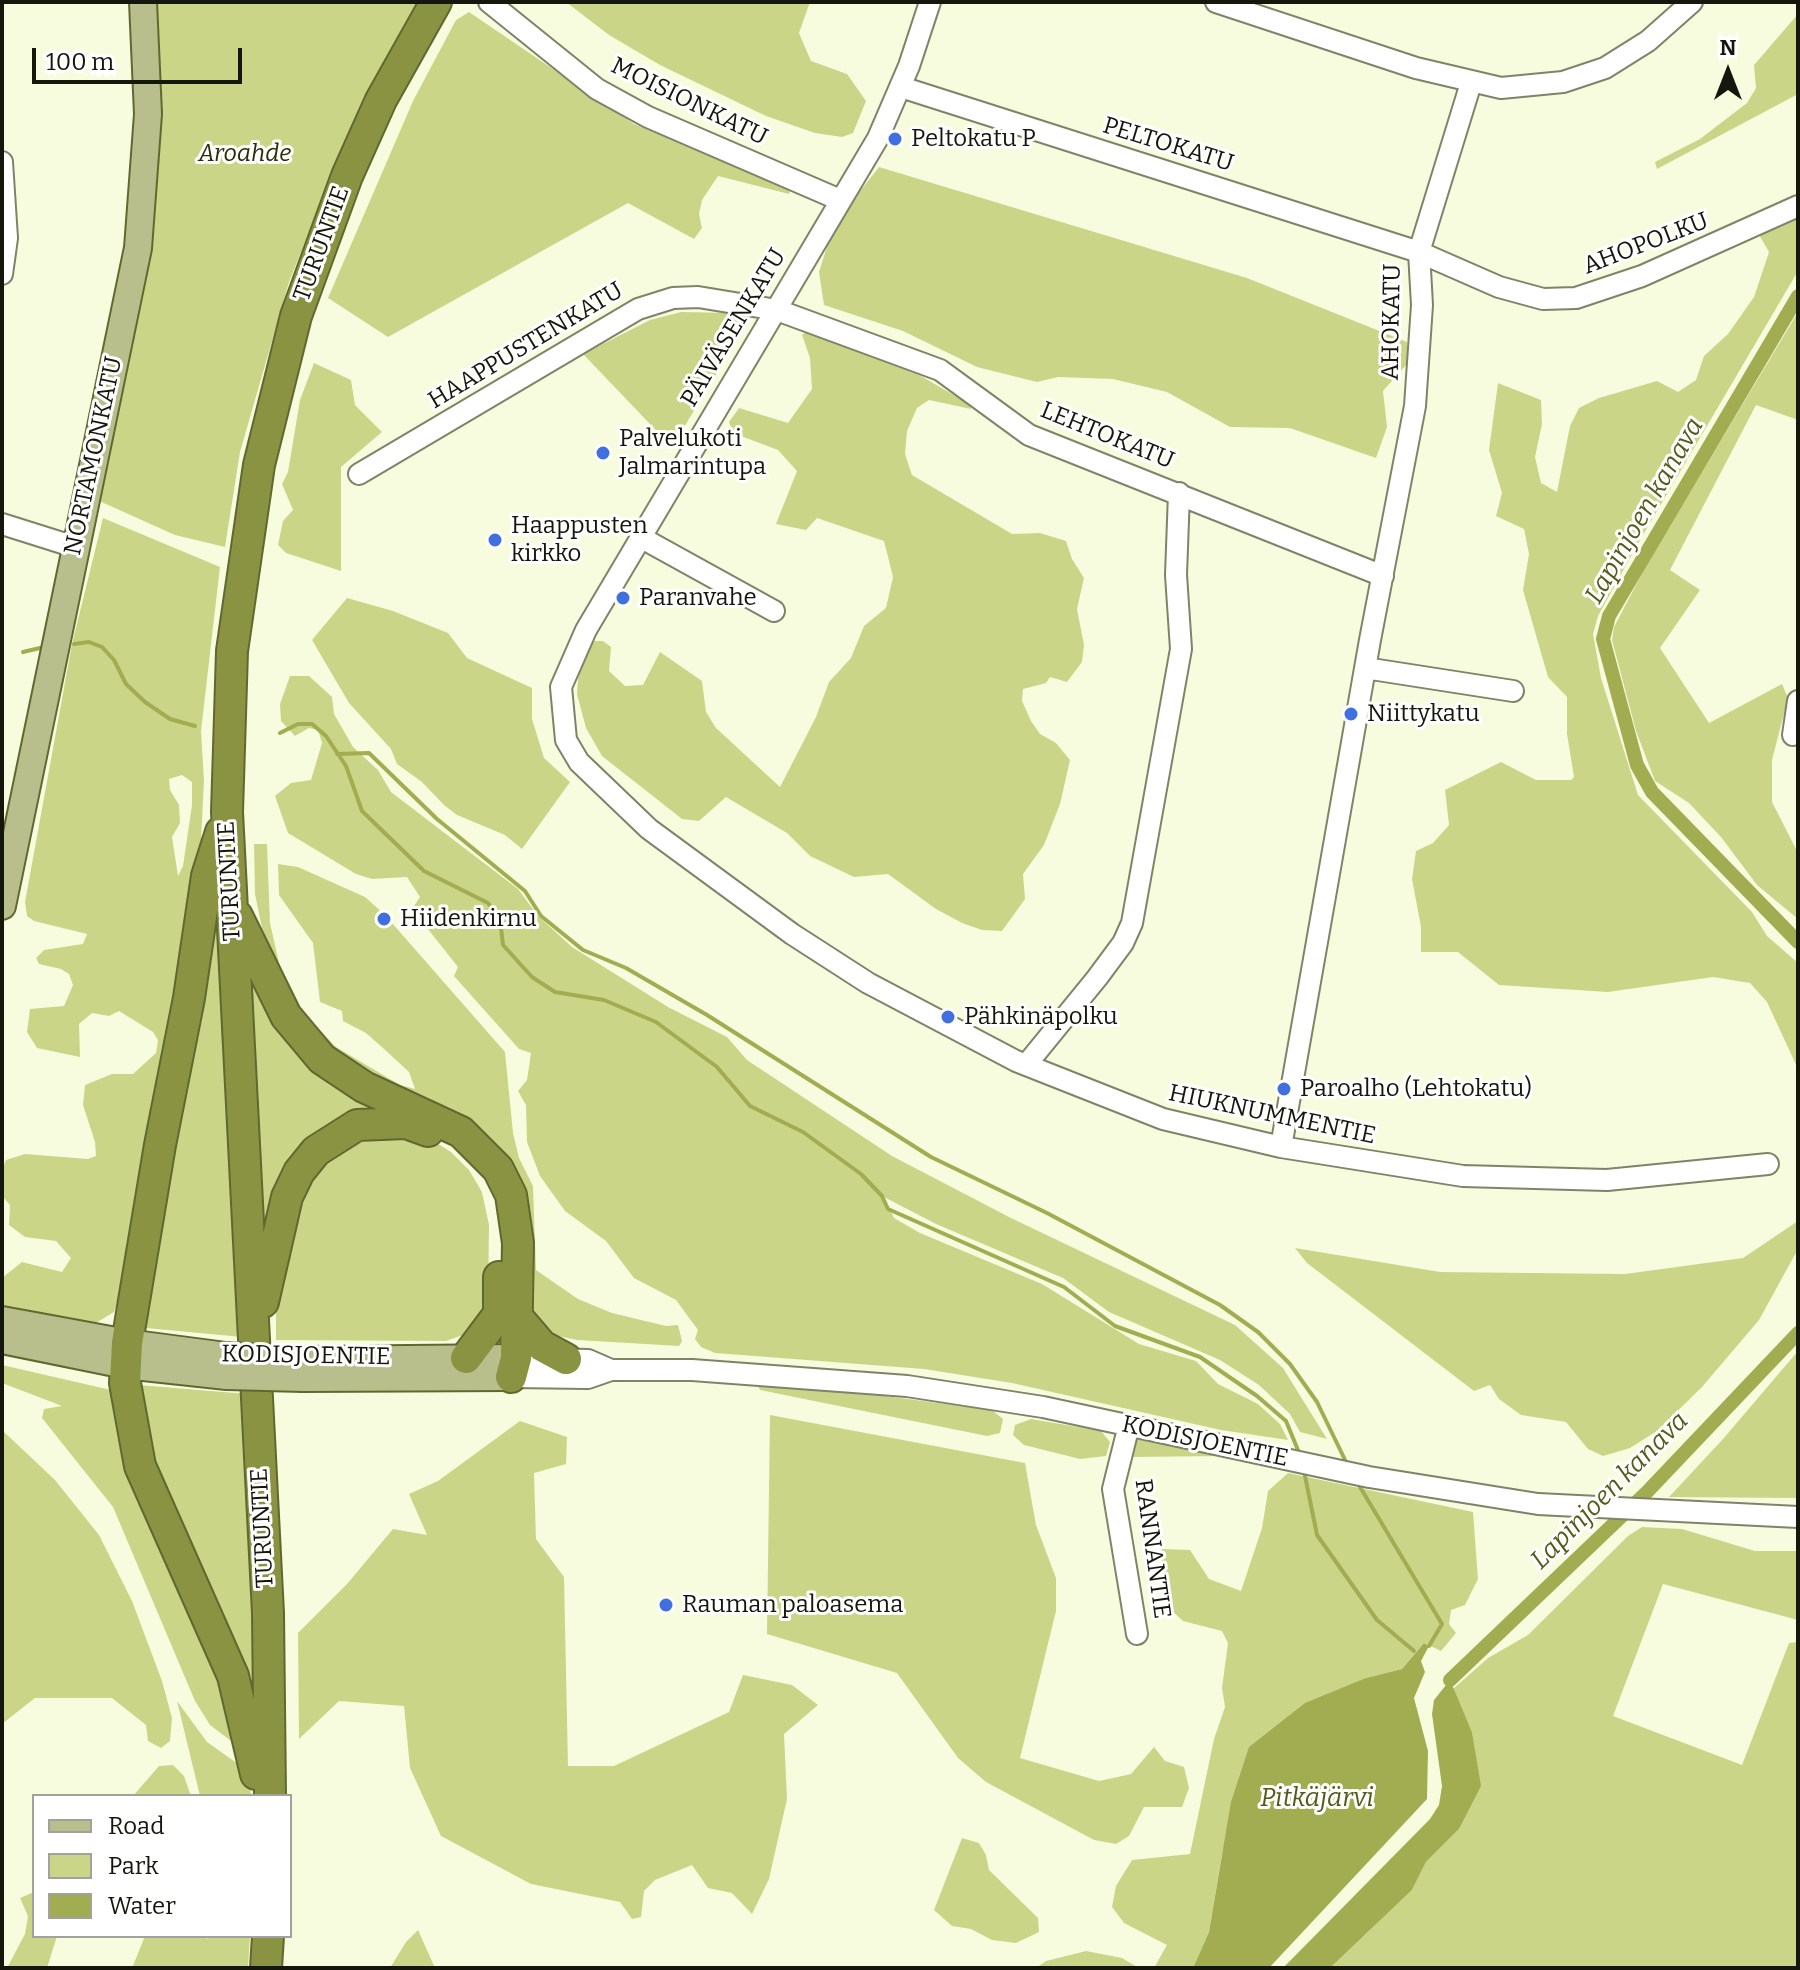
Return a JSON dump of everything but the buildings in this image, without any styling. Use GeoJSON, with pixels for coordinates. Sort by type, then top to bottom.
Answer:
{"type":"FeatureCollection","features":[{"type":"Feature","properties":{"kind":"highway","name":"TURUNTIE"},"geometry":{"type":"LineString","coordinates":[[270,1794],[268,1613],[227,812],[232,651],[259,465],[296,316],[352,164],[381,100],[436,2]]}},
{"type":"Feature","properties":{"kind":"highway"},"geometry":{"type":"LineString","coordinates":[[227,812],[207,876],[189,998],[126,1354],[130,1425],[140,1466],[233,1676],[260,1794]]}},
{"type":"Feature","properties":{"kind":"highway"},"geometry":{"type":"LineString","coordinates":[[231,904],[286,1016],[322,1059],[364,1087],[461,1132],[498,1169],[511,1195],[515,1213],[508,1316],[466,1358]]}},
{"type":"Feature","properties":{"kind":"highway"},"geometry":{"type":"LineString","coordinates":[[254,1339],[279,1224],[299,1172],[334,1137],[357,1125],[406,1123],[444,1138],[478,1170],[489,1187],[499,1224],[511,1365]]}},
{"type":"Feature","properties":{"kind":"highway"},"geometry":{"type":"LineString","coordinates":[[508,1316],[530,1336],[566,1359]]}},
{"type":"Feature","properties":{"kind":"highway"},"geometry":{"type":"LineString","coordinates":[[266,1968],[268,1938]]}},
{"type":"Feature","properties":{"kind":"main road","name":"NORTAMONKATU"},"geometry":{"type":"LineString","coordinates":[[2,906],[130,292],[143,205],[148,114],[143,2]]}},
{"type":"Feature","properties":{"kind":"main road","name":"KODISJOENTIE"},"geometry":{"type":"LineString","coordinates":[[2,1320],[126,1354]]}},
{"type":"Feature","properties":{"kind":"main road","name":"KODISJOENTIE"},"geometry":{"type":"LineString","coordinates":[[2,1340],[227,1366],[302,1369],[511,1365]]}},
{"type":"Feature","properties":{"kind":"main road","name":"KODISJOENTIE"},"geometry":{"type":"LineString","coordinates":[[302,1369],[466,1358],[511,1365]]}},
{"type":"Feature","properties":{"kind":"street","name":"MOISIONKATU"},"geometry":{"type":"LineString","coordinates":[[489,2],[597,89],[648,117],[840,200]]}},
{"type":"Feature","properties":{"kind":"street","name":"PÄIVÄSENKATU"},"geometry":{"type":"LineString","coordinates":[[562,720],[561,687],[586,630],[878,138],[901,87],[930,2]]}},
{"type":"Feature","properties":{"kind":"street"},"geometry":{"type":"LineString","coordinates":[[1216,2],[1471,83],[1527,88],[1575,79],[1605,68],[1648,41],[1692,2]]}},
{"type":"Feature","properties":{"kind":"street","name":"AHOKATU"},"geometry":{"type":"LineString","coordinates":[[1384,572],[1415,406],[1422,305],[1419,252],[1471,83]]}},
{"type":"Feature","properties":{"kind":"street","name":"PELTOKATU"},"geometry":{"type":"LineString","coordinates":[[901,87],[1419,252]]}},
{"type":"Feature","properties":{"kind":"street"},"geometry":{"type":"LineString","coordinates":[[2,162],[2,274]]}},
{"type":"Feature","properties":{"kind":"street","name":"AHOPOLKU"},"geometry":{"type":"LineString","coordinates":[[1419,252],[1508,290],[1543,299],[1576,298],[1654,272],[1798,206]]}},
{"type":"Feature","properties":{"kind":"street","name":"HAAPPUSTENKATU"},"geometry":{"type":"LineString","coordinates":[[359,474],[638,309],[673,298],[698,297],[777,310]]}},
{"type":"Feature","properties":{"kind":"street","name":"LEHTOKATU"},"geometry":{"type":"LineString","coordinates":[[777,310],[940,370],[1029,435],[1384,572]]}},
{"type":"Feature","properties":{"kind":"street"},"geometry":{"type":"LineString","coordinates":[[1026,1065],[1097,978],[1123,943],[1132,923],[1181,649],[1176,575],[1179,493]]}},
{"type":"Feature","properties":{"kind":"street"},"geometry":{"type":"LineString","coordinates":[[2,524],[75,547]]}},
{"type":"Feature","properties":{"kind":"street"},"geometry":{"type":"LineString","coordinates":[[640,537],[774,611]]}},
{"type":"Feature","properties":{"kind":"street"},"geometry":{"type":"LineString","coordinates":[[1281,1147],[1384,572]]}},
{"type":"Feature","properties":{"kind":"street"},"geometry":{"type":"LineString","coordinates":[[1365,668],[1513,691]]}},
{"type":"Feature","properties":{"kind":"street"},"geometry":{"type":"LineString","coordinates":[[1793,735],[1798,701]]}},
{"type":"Feature","properties":{"kind":"street","name":"HIUKNUMMENTIE"},"geometry":{"type":"LineString","coordinates":[[562,720],[566,740],[579,762],[649,829],[792,934],[868,983],[971,1040],[1163,1119],[1281,1147],[1412,1170],[1510,1179],[1633,1178],[1768,1164]]}},
{"type":"Feature","properties":{"kind":"street","name":"KODISJOENTIE"},"geometry":{"type":"LineString","coordinates":[[511,1365],[566,1359],[588,1360],[611,1370]]}},
{"type":"Feature","properties":{"kind":"street","name":"KODISJOENTIE"},"geometry":{"type":"LineString","coordinates":[[511,1365],[588,1378],[611,1370],[759,1373],[907,1386],[1129,1425],[1369,1477],[1592,1509],[1798,1517]]}},
{"type":"Feature","properties":{"kind":"street","name":"RANNANTIE"},"geometry":{"type":"LineString","coordinates":[[1129,1425],[1113,1489],[1137,1634]]}},
{"type":"Feature","properties":{"kind":"green space","name":"Aroahde"},"geometry":{"type":"Polygon","coordinates":[[[152,2],[421,2],[386,58],[347,137],[289,282],[240,452],[225,547],[175,535],[97,500],[107,451],[152,2]]]}},
{"type":"Feature","properties":{"kind":"green space"},"geometry":{"type":"Polygon","coordinates":[[[566,2],[810,2],[799,33],[811,61],[847,74],[866,101],[853,133],[842,137],[815,133],[766,116],[660,65],[609,35],[566,2]]]}},
{"type":"Feature","properties":{"kind":"green space"},"geometry":{"type":"Polygon","coordinates":[[[469,12],[634,124],[790,190],[789,194],[718,176],[702,200],[699,214],[702,228],[694,239],[628,203],[388,337],[328,298],[413,101],[456,20],[469,12]]]}},
{"type":"Feature","properties":{"kind":"green space"},"geometry":{"type":"Polygon","coordinates":[[[1798,14],[1798,94],[1657,169],[1655,162],[1700,139],[1747,103],[1756,88],[1754,65],[1798,14]]]}},
{"type":"Feature","properties":{"kind":"green space"},"geometry":{"type":"Polygon","coordinates":[[[879,167],[1247,278],[1407,342],[1407,364],[1383,391],[1387,427],[1376,458],[1290,428],[1230,427],[1167,392],[1113,379],[1058,377],[1037,382],[977,367],[903,331],[824,305],[819,272],[829,240],[853,200],[879,167]]]}},
{"type":"Feature","properties":{"kind":"green space"},"geometry":{"type":"Polygon","coordinates":[[[1798,215],[1798,271],[1640,540],[1598,616],[1593,634],[1601,678],[1638,795],[1752,912],[1767,936],[1798,963],[1798,1069],[1767,1002],[1750,983],[1713,977],[1608,992],[1499,985],[1458,952],[1421,952],[1421,927],[1412,879],[1416,851],[1433,843],[1449,825],[1445,790],[1501,762],[1536,780],[1571,780],[1574,777],[1567,734],[1567,697],[1548,677],[1523,590],[1529,554],[1524,529],[1496,516],[1502,493],[1489,450],[1498,383],[1541,400],[1542,424],[1535,457],[1541,483],[1557,492],[1570,426],[1579,408],[1599,398],[1657,381],[1678,392],[1696,380],[1704,356],[1728,334],[1754,297],[1769,252],[1758,233],[1798,215]]]}},
{"type":"Feature","properties":{"kind":"green space"},"geometry":{"type":"Polygon","coordinates":[[[681,312],[736,313],[743,317],[746,325],[672,447],[583,354],[650,320],[681,312]]]}},
{"type":"Feature","properties":{"kind":"green space"},"geometry":{"type":"Polygon","coordinates":[[[1798,312],[1798,420],[1756,405],[1670,570],[1700,590],[1660,648],[1709,723],[1782,684],[1788,698],[1772,760],[1772,802],[1798,853],[1798,919],[1757,885],[1721,837],[1689,803],[1655,781],[1636,731],[1612,640],[1614,627],[1647,564],[1798,312]]]}},
{"type":"Feature","properties":{"kind":"green space"},"geometry":{"type":"Polygon","coordinates":[[[806,332],[921,376],[969,404],[971,409],[929,400],[917,408],[907,431],[905,454],[912,475],[1012,534],[1040,533],[1066,541],[1072,559],[1084,578],[1077,609],[1084,645],[1082,662],[1067,682],[1050,677],[1046,683],[1023,689],[1022,701],[1031,721],[1040,734],[1056,743],[1070,760],[1060,804],[1044,845],[1023,874],[1025,899],[1002,931],[982,930],[962,923],[936,909],[888,874],[854,877],[810,856],[787,833],[726,797],[699,821],[682,819],[602,756],[586,728],[577,694],[579,668],[591,641],[603,641],[611,647],[609,671],[625,686],[643,685],[660,652],[702,681],[706,712],[716,728],[780,787],[816,717],[829,682],[851,658],[864,626],[886,608],[893,577],[884,541],[817,518],[806,530],[776,524],[797,471],[778,450],[733,433],[729,422],[739,408],[788,423],[812,389],[810,358],[802,335],[806,332]]]}},
{"type":"Feature","properties":{"kind":"green space"},"geometry":{"type":"Polygon","coordinates":[[[314,363],[351,380],[355,405],[382,432],[341,467],[341,571],[286,553],[278,545],[283,521],[293,510],[282,484],[288,472],[300,400],[314,363]]]}},
{"type":"Feature","properties":{"kind":"green space"},"geometry":{"type":"Polygon","coordinates":[[[103,518],[220,567],[201,731],[204,781],[200,858],[124,1283],[114,1312],[91,1326],[2,1310],[2,1278],[22,1262],[62,1272],[71,1258],[56,1241],[25,1237],[9,1225],[10,1205],[2,1196],[2,1170],[6,1160],[25,1154],[88,1159],[96,1156],[95,1142],[83,1105],[85,1085],[112,1074],[133,1074],[156,1053],[158,1040],[153,1032],[119,1011],[109,1016],[92,1013],[79,1024],[80,1057],[37,1048],[27,1032],[30,1009],[64,1006],[73,985],[69,974],[39,964],[36,958],[44,950],[83,944],[87,934],[34,921],[27,916],[25,902],[72,644],[103,518]],[[182,775],[169,779],[170,790],[179,805],[180,823],[172,837],[178,876],[183,866],[192,805],[192,782],[182,775]]]}},
{"type":"Feature","properties":{"kind":"green space"},"geometry":{"type":"Polygon","coordinates":[[[347,598],[393,611],[448,633],[467,658],[532,688],[532,719],[544,758],[570,782],[522,849],[505,835],[457,815],[444,805],[422,782],[397,764],[391,749],[349,703],[312,640],[347,598]]]}},
{"type":"Feature","properties":{"kind":"green space"},"geometry":{"type":"Polygon","coordinates":[[[290,676],[309,676],[332,697],[334,714],[353,747],[378,770],[391,792],[518,889],[538,916],[572,947],[668,1007],[727,1037],[747,1060],[892,1156],[1011,1218],[1235,1325],[1283,1368],[1327,1439],[1300,1432],[1290,1414],[1259,1385],[1220,1360],[1109,1312],[1063,1278],[936,1224],[884,1197],[894,1218],[920,1233],[1042,1284],[1139,1344],[1196,1361],[1218,1384],[1258,1404],[1280,1424],[1288,1440],[1221,1430],[1012,1383],[924,1369],[715,1353],[701,1347],[695,1339],[698,1330],[676,1300],[634,1278],[606,1241],[565,1211],[540,1176],[527,1142],[526,1105],[518,1091],[527,1080],[531,1053],[519,1049],[454,976],[458,967],[412,909],[420,897],[407,877],[372,879],[356,874],[288,833],[275,796],[291,783],[311,780],[322,743],[318,730],[309,728],[295,736],[281,721],[280,704],[290,676]]]}},
{"type":"Feature","properties":{"kind":"green space"},"geometry":{"type":"Polygon","coordinates":[[[254,844],[267,844],[270,923],[279,963],[290,995],[313,1023],[336,1047],[400,1085],[415,1089],[409,1072],[383,1048],[366,1033],[343,1021],[342,1011],[320,1002],[313,943],[279,895],[278,864],[298,867],[365,897],[385,915],[505,1052],[513,1133],[519,1158],[533,1186],[536,1270],[578,1299],[612,1313],[666,1326],[678,1325],[682,1341],[679,1346],[577,1340],[553,1335],[539,1324],[530,1307],[516,1181],[335,1057],[271,972],[255,894],[254,844]]]}},
{"type":"Feature","properties":{"kind":"green space"},"geometry":{"type":"Polygon","coordinates":[[[220,879],[242,1337],[146,1328],[143,1318],[220,879]]]}},
{"type":"Feature","properties":{"kind":"green space"},"geometry":{"type":"Polygon","coordinates":[[[251,962],[264,989],[388,1105],[333,1130],[262,1262],[251,962]]]}},
{"type":"Feature","properties":{"kind":"green space"},"geometry":{"type":"Polygon","coordinates":[[[424,1135],[451,1152],[469,1170],[482,1192],[489,1225],[488,1307],[466,1334],[446,1341],[276,1340],[276,1290],[294,1195],[341,1140],[424,1135]]]}},
{"type":"Feature","properties":{"kind":"green space"},"geometry":{"type":"Polygon","coordinates":[[[1798,1221],[1798,1249],[1759,1320],[1702,1387],[1657,1431],[1630,1448],[1603,1456],[1588,1449],[1566,1422],[1521,1415],[1499,1399],[1490,1385],[1474,1391],[1307,1263],[1295,1248],[1440,1272],[1625,1274],[1743,1258],[1798,1221]]]}},
{"type":"Feature","properties":{"kind":"green space"},"geometry":{"type":"Polygon","coordinates":[[[1798,1351],[1798,1498],[1669,1497],[1723,1439],[1798,1351]]]}},
{"type":"Feature","properties":{"kind":"green space"},"geometry":{"type":"Polygon","coordinates":[[[2,1365],[111,1390],[222,1663],[235,1744],[210,1725],[195,1701],[113,1507],[42,1418],[44,1409],[62,1406],[2,1383],[2,1365]]]}},
{"type":"Feature","properties":{"kind":"green space"},"geometry":{"type":"Polygon","coordinates":[[[139,1385],[247,1394],[259,1734],[153,1470],[139,1385]]]}},
{"type":"Feature","properties":{"kind":"green space"},"geometry":{"type":"Polygon","coordinates":[[[758,1385],[854,1392],[992,1410],[1003,1419],[1000,1433],[987,1436],[760,1390],[758,1385]]]}},
{"type":"Feature","properties":{"kind":"green space"},"geometry":{"type":"Polygon","coordinates":[[[770,1415],[1025,1463],[1036,1525],[1056,1578],[1056,1611],[1020,1758],[1099,1781],[1131,1774],[1154,1747],[1165,1761],[1184,1767],[1189,1788],[1182,1807],[1144,1807],[1129,1836],[1116,1844],[1094,1840],[986,1782],[958,1758],[897,1673],[767,1634],[770,1415]]]}},
{"type":"Feature","properties":{"kind":"green space"},"geometry":{"type":"Polygon","coordinates":[[[1031,1419],[1101,1431],[1110,1442],[1106,1456],[1080,1459],[1024,1445],[1013,1435],[1015,1425],[1031,1419]]]}},
{"type":"Feature","properties":{"kind":"green space"},"geometry":{"type":"Polygon","coordinates":[[[520,1421],[567,1437],[566,1464],[534,1473],[536,1539],[564,1577],[568,1766],[614,1766],[729,1712],[743,1675],[792,1685],[818,1705],[784,1734],[787,1799],[769,1879],[752,1914],[732,1893],[708,1888],[692,1865],[655,1880],[644,1891],[641,1917],[632,1919],[620,1902],[531,1884],[441,1836],[410,1768],[404,1706],[339,1701],[299,1739],[298,1633],[347,1584],[393,1529],[427,1535],[409,1494],[438,1481],[520,1421]]]}},
{"type":"Feature","properties":{"kind":"green space"},"geometry":{"type":"Polygon","coordinates":[[[2,1430],[55,1480],[99,1535],[132,1601],[162,1681],[172,1718],[170,1741],[161,1748],[148,1741],[146,1725],[112,1698],[35,1698],[2,1724],[2,1430]]]}},
{"type":"Feature","properties":{"kind":"green space"},"geometry":{"type":"Polygon","coordinates":[[[1133,1438],[1226,1456],[1129,1457],[1133,1438]]]}},
{"type":"Feature","properties":{"kind":"green space"},"geometry":{"type":"Polygon","coordinates":[[[1288,1473],[1473,1512],[1478,1579],[1465,1605],[1451,1610],[1449,1624],[1456,1633],[1441,1651],[1424,1643],[1402,1669],[1366,1678],[1223,1849],[1209,1932],[1193,1968],[1154,1968],[1167,1945],[1124,1923],[1112,1907],[1116,1886],[1132,1860],[1190,1854],[1214,1739],[1225,1707],[1222,1688],[1228,1643],[1222,1631],[1183,1621],[1169,1608],[1161,1568],[1162,1549],[1190,1550],[1209,1579],[1241,1591],[1262,1528],[1268,1491],[1288,1473]]]}},
{"type":"Feature","properties":{"kind":"green space"},"geometry":{"type":"Polygon","coordinates":[[[1642,1527],[1682,1529],[1755,1551],[1798,1551],[1798,1620],[1663,1584],[1613,1716],[1742,1765],[1789,1643],[1798,1642],[1798,1968],[1330,1968],[1412,1890],[1426,1862],[1459,1829],[1480,1786],[1472,1732],[1453,1689],[1488,1658],[1528,1635],[1628,1536],[1642,1527]]]}},
{"type":"Feature","properties":{"kind":"green space"},"geometry":{"type":"Polygon","coordinates":[[[177,1701],[207,1742],[248,1771],[251,1794],[200,1794],[177,1701]]]}},
{"type":"Feature","properties":{"kind":"green space"},"geometry":{"type":"Polygon","coordinates":[[[173,1765],[184,1776],[190,1794],[135,1794],[159,1766],[173,1765]]]}},
{"type":"Feature","properties":{"kind":"green space"},"geometry":{"type":"Polygon","coordinates":[[[962,1838],[979,1843],[989,1870],[1038,1918],[1039,1932],[1016,1943],[992,1940],[971,1929],[952,1926],[934,1910],[962,1838]]]}},
{"type":"Feature","properties":{"kind":"green space"},"geometry":{"type":"Polygon","coordinates":[[[32,1893],[32,1938],[56,1938],[47,1968],[7,1968],[25,1934],[28,1916],[20,1898],[32,1893]]]}},
{"type":"Feature","properties":{"kind":"green space"},"geometry":{"type":"Polygon","coordinates":[[[418,1930],[435,1968],[390,1968],[406,1942],[418,1930]]]}},
{"type":"Feature","properties":{"kind":"green space"},"geometry":{"type":"Polygon","coordinates":[[[144,1938],[250,1938],[248,1968],[132,1968],[144,1938]]]}},
{"type":"Feature","properties":{"kind":"green space"},"geometry":{"type":"Polygon","coordinates":[[[1086,1951],[1122,1958],[1139,1968],[1036,1968],[1046,1961],[1086,1951]]]}},
{"type":"Feature","properties":{"kind":"water","name":"Pitkäjärvi"},"geometry":{"type":"Polygon","coordinates":[[[1424,1643],[1429,1646],[1421,1661],[1425,1672],[1414,1698],[1428,1751],[1427,1799],[1269,1968],[1193,1968],[1209,1932],[1231,1802],[1249,1747],[1305,1703],[1366,1678],[1402,1669],[1424,1643]]]}},
{"type":"Feature","properties":{"kind":"water","name":"Pitkäjärvi"},"geometry":{"type":"Polygon","coordinates":[[[1450,1680],[1472,1732],[1481,1786],[1459,1829],[1426,1862],[1412,1890],[1330,1968],[1283,1968],[1430,1819],[1439,1805],[1442,1786],[1432,1714],[1434,1700],[1450,1680]]]}},
{"type":"Feature","properties":{"kind":"waterway","name":"Lapinjoen kanava"},"geometry":{"type":"LineString","coordinates":[[1798,296],[1609,616],[1603,639],[1637,765],[1652,792],[1798,942]]}},
{"type":"Feature","properties":{"kind":"waterway"},"geometry":{"type":"LineString","coordinates":[[74,644],[89,642],[102,647],[114,660],[126,684],[145,702],[170,719],[195,726]]}},
{"type":"Feature","properties":{"kind":"waterway"},"geometry":{"type":"LineString","coordinates":[[23,652],[40,648]]}},
{"type":"Feature","properties":{"kind":"waterway"},"geometry":{"type":"LineString","coordinates":[[280,733],[298,724],[312,724],[326,736],[346,766],[362,811],[424,871],[488,903],[500,919],[503,945],[532,977],[555,992],[604,1000],[656,1022],[717,1067],[750,1106],[803,1132],[861,1174],[882,1196],[888,1209],[1064,1287],[1115,1326],[1200,1357],[1257,1396],[1286,1421],[1300,1455]]}},
{"type":"Feature","properties":{"kind":"waterway"},"geometry":{"type":"LineString","coordinates":[[337,754],[369,753],[437,819],[525,891],[541,916],[583,950],[626,968],[707,1015],[931,1157],[1047,1213],[1220,1305],[1258,1332],[1290,1364],[1317,1402],[1347,1464]]}},
{"type":"Feature","properties":{"kind":"waterway","name":"Lapinjoen kanava"},"geometry":{"type":"LineString","coordinates":[[1450,1680],[1647,1492],[1798,1333]]}},
{"type":"Feature","properties":{"kind":"waterway"},"geometry":{"type":"LineString","coordinates":[[1304,1471],[1317,1535],[1377,1620],[1414,1651]]}},
{"type":"Feature","properties":{"kind":"waterway"},"geometry":{"type":"LineString","coordinates":[[1357,1482],[1442,1624],[1429,1646]]}},
{"type":"Feature","properties":{"kind":"place","name":"Peltokatu P"},"geometry":{"type":"Point","coordinates":[895,139]}},
{"type":"Feature","properties":{"kind":"place","name":"Palvelukoti Jalmarintupa"},"geometry":{"type":"Point","coordinates":[603,453]}},
{"type":"Feature","properties":{"kind":"place","name":"Haappusten kirkko"},"geometry":{"type":"Point","coordinates":[495,540]}},
{"type":"Feature","properties":{"kind":"place","name":"Paranvahe"},"geometry":{"type":"Point","coordinates":[623,598]}},
{"type":"Feature","properties":{"kind":"place","name":"Niittykatu"},"geometry":{"type":"Point","coordinates":[1351,714]}},
{"type":"Feature","properties":{"kind":"place","name":"Hiidenkirnu"},"geometry":{"type":"Point","coordinates":[384,919]}},
{"type":"Feature","properties":{"kind":"place","name":"Pähkinäpolku"},"geometry":{"type":"Point","coordinates":[948,1017]}},
{"type":"Feature","properties":{"kind":"place","name":"Paroalho (Lehtokatu)"},"geometry":{"type":"Point","coordinates":[1284,1089]}},
{"type":"Feature","properties":{"kind":"place","name":"Rauman paloasema"},"geometry":{"type":"Point","coordinates":[666,1605]}}]}
